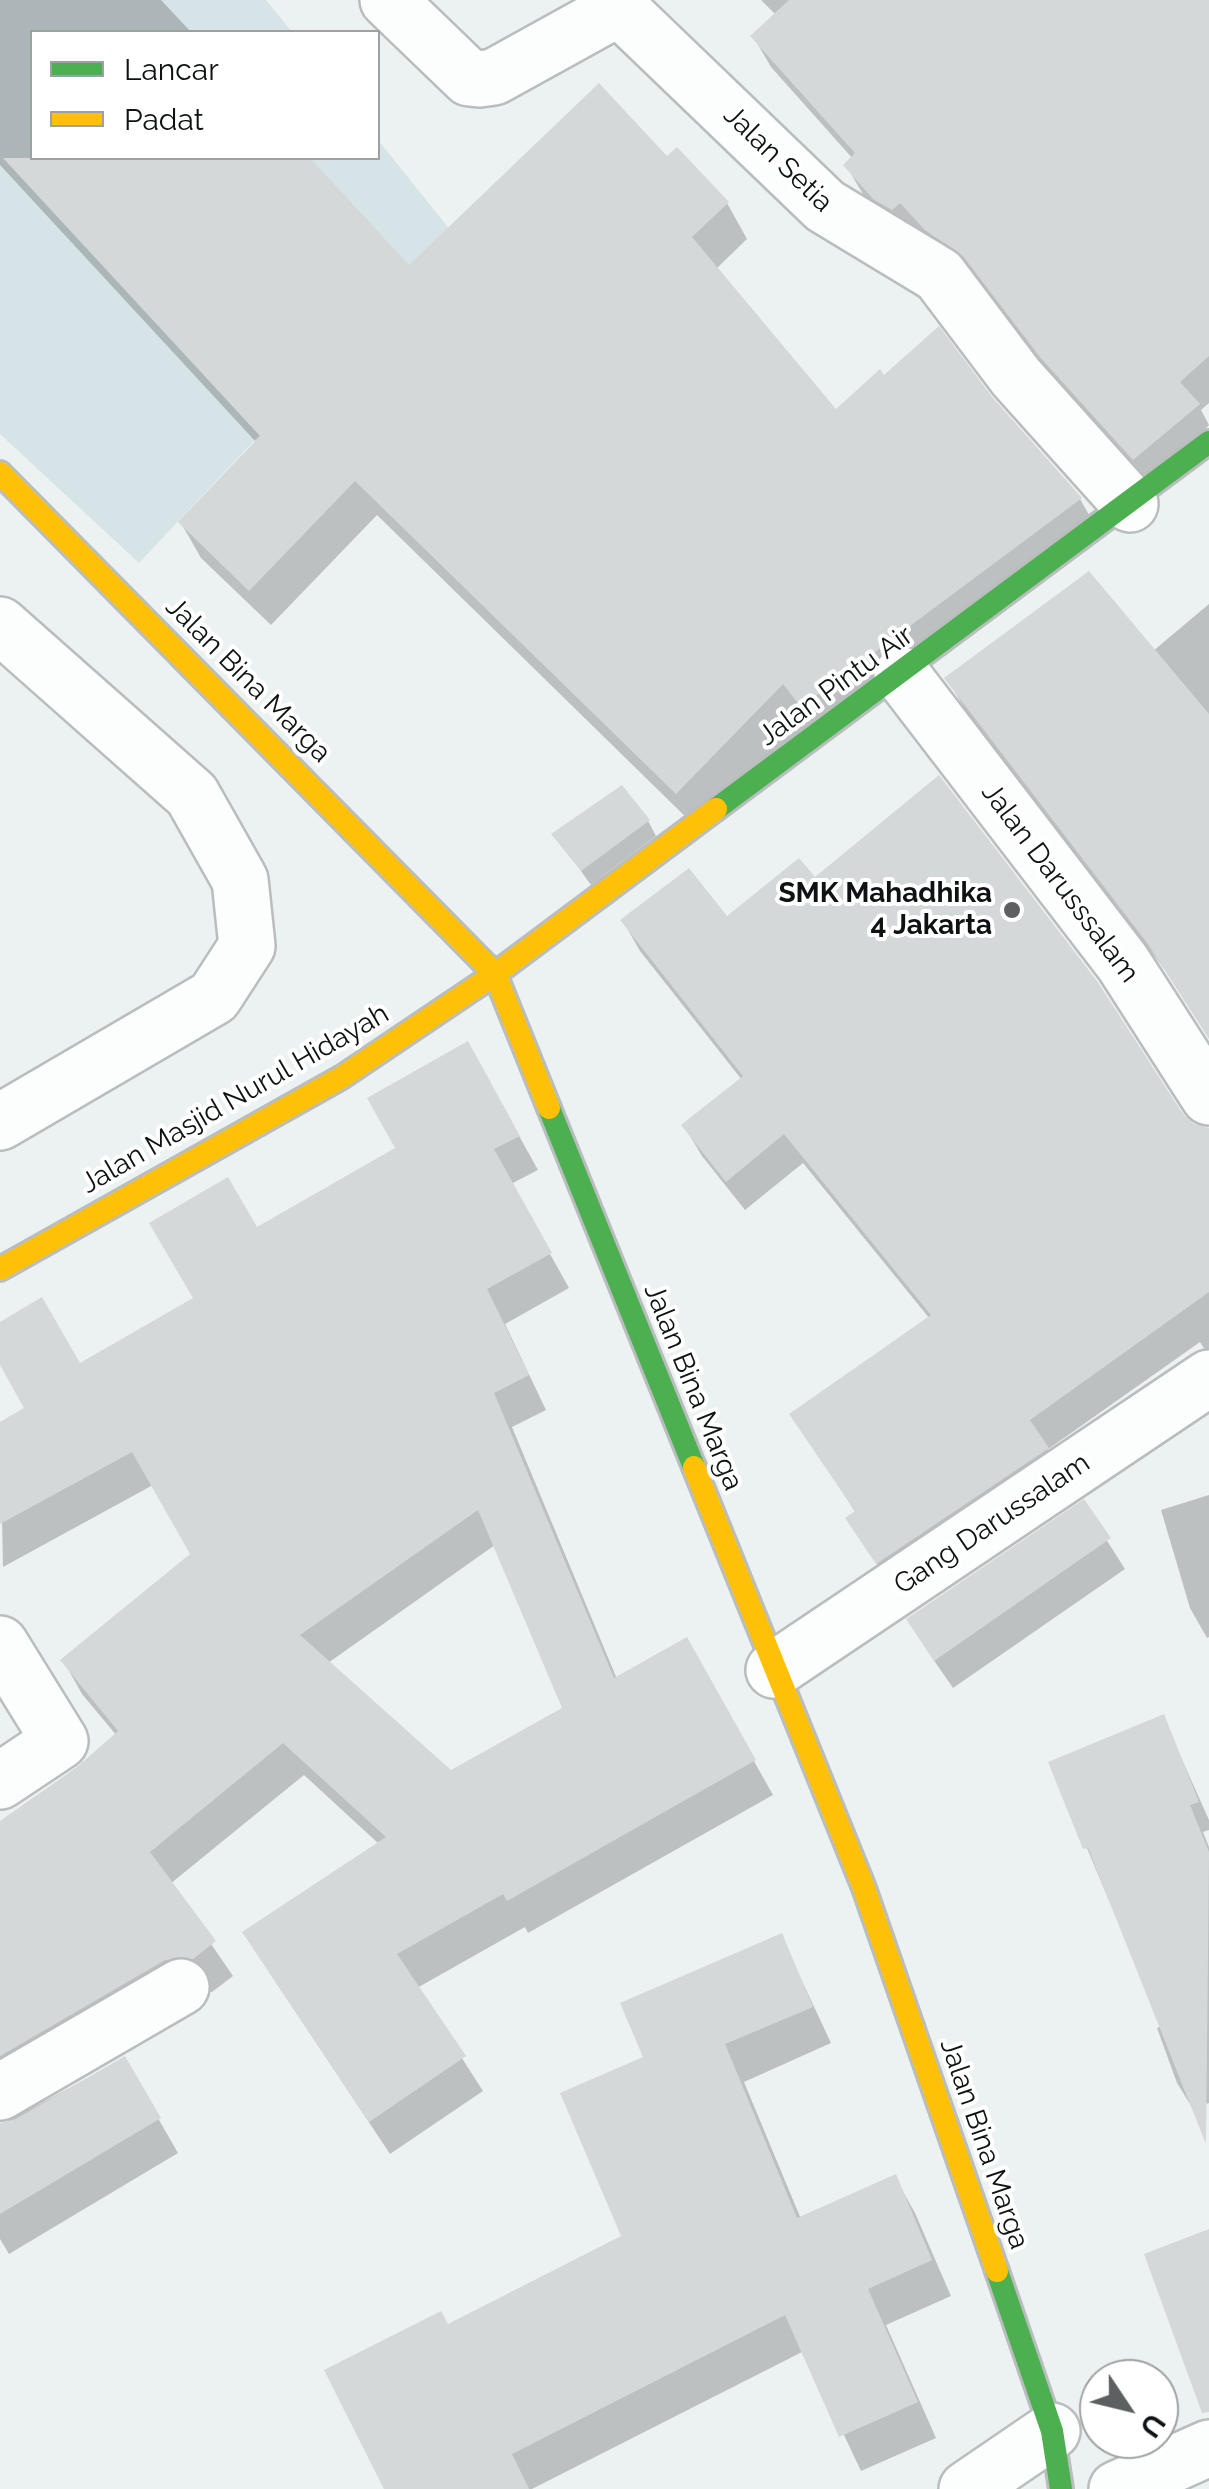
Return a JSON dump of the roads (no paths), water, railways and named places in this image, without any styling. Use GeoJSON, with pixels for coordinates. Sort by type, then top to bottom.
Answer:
{"type":"FeatureCollection","features":[{"type":"Feature","properties":{"kind":"street","name":"Jalan Setia"},"geometry":{"type":"LineString","coordinates":[[388,0],[469,78],[479,79],[494,77],[616,4],[824,206],[939,275],[1016,377],[1130,504]]}},
{"type":"Feature","properties":{"kind":"street","name":"Jalan Pintu Air"},"geometry":{"type":"LineString","coordinates":[[496,974],[1209,442]]}},
{"type":"Feature","properties":{"kind":"street","name":"Jalan Bina Marga"},"geometry":{"type":"LineString","coordinates":[[0,473],[496,974],[864,1888],[1052,2431],[1061,2489]]}},
{"type":"Feature","properties":{"kind":"street"},"geometry":{"type":"LineString","coordinates":[[0,626],[192,795],[240,880],[247,946],[214,996],[0,1122]]}},
{"type":"Feature","properties":{"kind":"street","name":"Jalan Darusssalam"},"geometry":{"type":"LineString","coordinates":[[902,674],[1123,963],[1209,1097]]}},
{"type":"Feature","properties":{"kind":"street","name":"Jalan Masjid Nurul Hidayah"},"geometry":{"type":"LineString","coordinates":[[0,1269],[342,1077],[496,974]]}},
{"type":"Feature","properties":{"kind":"street","name":"Gang Darussalam"},"geometry":{"type":"LineString","coordinates":[[774,1670],[1209,1378]]}},
{"type":"Feature","properties":{"kind":"street"},"geometry":{"type":"LineString","coordinates":[[0,1644],[60,1741],[0,1780]]}},
{"type":"Feature","properties":{"kind":"street"},"geometry":{"type":"LineString","coordinates":[[0,2092],[181,1987]]}},
{"type":"Feature","properties":{"kind":"street"},"geometry":{"type":"LineString","coordinates":[[967,2489],[1052,2431]]}},
{"type":"Feature","properties":{"kind":"street"},"geometry":{"type":"LineString","coordinates":[[1117,2489],[1209,2448]]}},
{"type":"Feature","properties":{"kind":"place","name":"SMK Mahadhika 4 Jakarta"},"geometry":{"type":"Point","coordinates":[1012,910]}}]}
